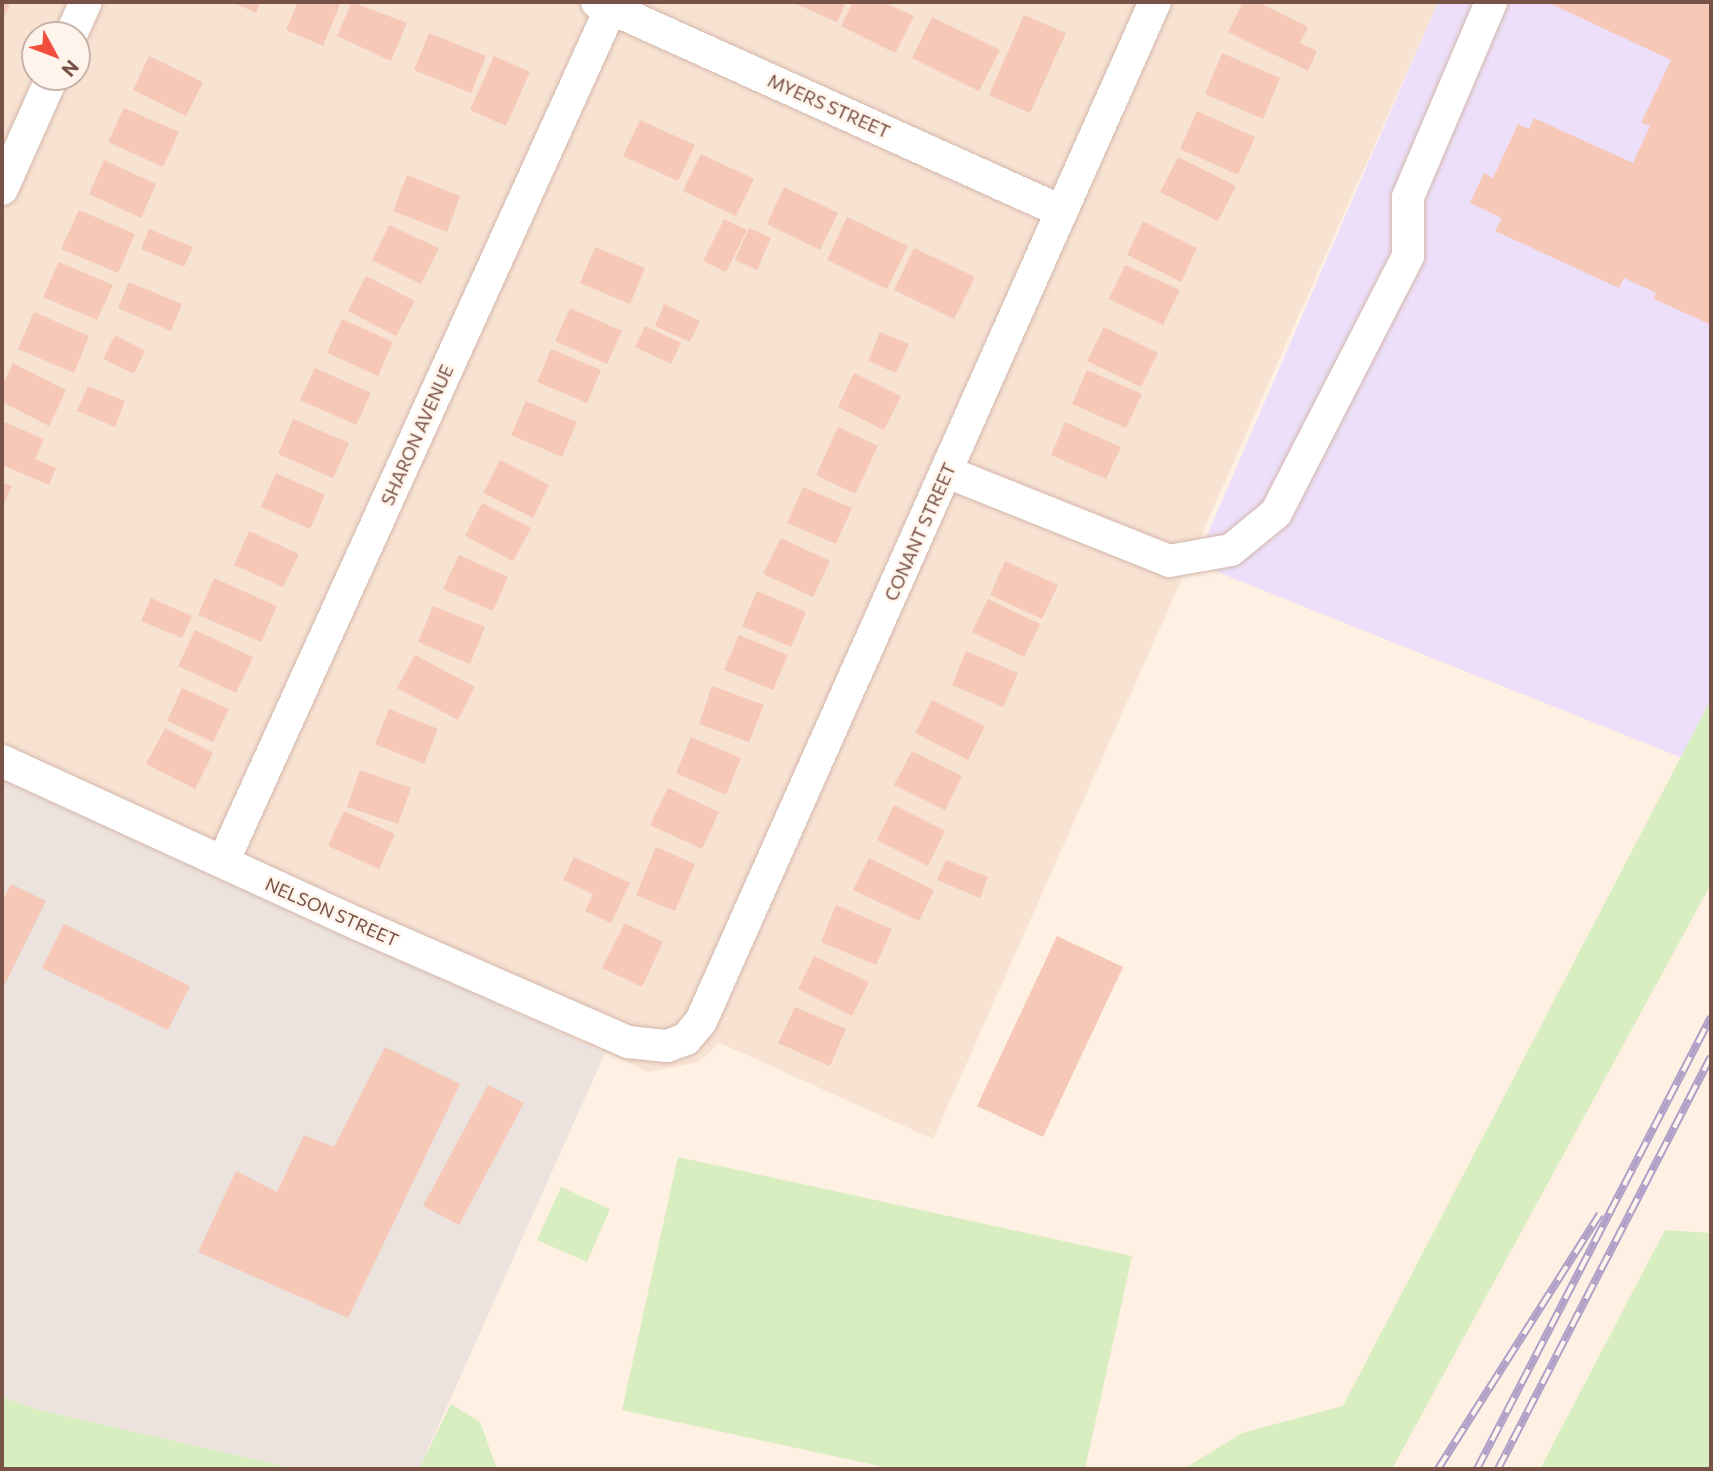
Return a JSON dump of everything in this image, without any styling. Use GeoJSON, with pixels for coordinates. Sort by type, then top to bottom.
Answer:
{"type":"FeatureCollection","features":[{"type":"Feature","properties":{"kind":"street"},"geometry":{"type":"LineString","coordinates":[[77,21],[86,2]]}},
{"type":"Feature","properties":{"kind":"street","name":"CONANT STREET"},"geometry":{"type":"LineString","coordinates":[[667,1046],[687,1040],[701,1021],[1155,2]]}},
{"type":"Feature","properties":{"kind":"street"},"geometry":{"type":"LineString","coordinates":[[947,472],[1169,561],[1231,550],[1276,513],[1408,256],[1408,197],[1491,2]]}},
{"type":"Feature","properties":{"kind":"street","name":"MYERS STREET"},"geometry":{"type":"LineString","coordinates":[[604,5],[1061,211]]}},
{"type":"Feature","properties":{"kind":"street","name":"SHARON AVENUE"},"geometry":{"type":"LineString","coordinates":[[223,862],[604,5]]}},
{"type":"Feature","properties":{"kind":"street"},"geometry":{"type":"LineString","coordinates":[[2,189],[46,91]]}},
{"type":"Feature","properties":{"kind":"street","name":"NELSON STREET"},"geometry":{"type":"LineString","coordinates":[[2,761],[628,1042],[667,1046]]}},
{"type":"Feature","properties":{"kind":"shaded area"},"geometry":{"type":"Polygon","coordinates":[[[2,2],[1438,2],[933,1139],[720,1043],[698,1062],[648,1072],[2,772],[2,2]]]}},
{"type":"Feature","properties":{"kind":"shaded area"},"geometry":{"type":"Polygon","coordinates":[[[1438,2],[1711,2],[1711,731],[1695,763],[1195,563],[1438,2]]]}},
{"type":"Feature","properties":{"kind":"shaded area"},"geometry":{"type":"Polygon","coordinates":[[[2,776],[605,1053],[419,1469],[296,1469],[39,1410],[2,1397],[2,776]]]}},
{"type":"Feature","properties":{"kind":"green space"},"geometry":{"type":"Polygon","coordinates":[[[1711,699],[1711,884],[1392,1469],[1184,1469],[1242,1433],[1343,1406],[1711,699]]]}},
{"type":"Feature","properties":{"kind":"green space"},"geometry":{"type":"Polygon","coordinates":[[[678,1157],[1132,1256],[1085,1469],[893,1469],[622,1410],[678,1157]]]}},
{"type":"Feature","properties":{"kind":"green space"},"geometry":{"type":"Polygon","coordinates":[[[561,1187],[610,1209],[587,1262],[537,1240],[561,1187]]]}},
{"type":"Feature","properties":{"kind":"green space"},"geometry":{"type":"Polygon","coordinates":[[[1665,1230],[1711,1233],[1711,1469],[1540,1469],[1665,1230]]]}},
{"type":"Feature","properties":{"kind":"green space"},"geometry":{"type":"Polygon","coordinates":[[[2,1397],[39,1410],[296,1469],[2,1469],[2,1397]]]}},
{"type":"Feature","properties":{"kind":"green space"},"geometry":{"type":"Polygon","coordinates":[[[451,1404],[480,1422],[497,1469],[419,1469],[451,1404]]]}},
{"type":"Feature","properties":{"kind":"building"},"geometry":{"type":"Polygon","coordinates":[[[2,2],[11,2],[2,21],[2,2]]]}},
{"type":"Feature","properties":{"kind":"building"},"geometry":{"type":"Polygon","coordinates":[[[232,2],[261,2],[256,13],[232,2]]]}},
{"type":"Feature","properties":{"kind":"building"},"geometry":{"type":"Polygon","coordinates":[[[298,2],[341,2],[323,46],[286,30],[298,2]]]}},
{"type":"Feature","properties":{"kind":"building"},"geometry":{"type":"Polygon","coordinates":[[[352,2],[407,23],[391,61],[337,36],[352,2]]]}},
{"type":"Feature","properties":{"kind":"building"},"geometry":{"type":"Polygon","coordinates":[[[791,2],[846,2],[837,22],[791,2]]]}},
{"type":"Feature","properties":{"kind":"building"},"geometry":{"type":"Polygon","coordinates":[[[853,2],[883,2],[914,16],[895,53],[841,26],[853,2]]]}},
{"type":"Feature","properties":{"kind":"building"},"geometry":{"type":"Polygon","coordinates":[[[1243,2],[1258,2],[1308,27],[1300,43],[1317,51],[1308,71],[1228,32],[1243,2]]]}},
{"type":"Feature","properties":{"kind":"building"},"geometry":{"type":"Polygon","coordinates":[[[1547,2],[1711,2],[1711,325],[1654,299],[1656,293],[1624,278],[1619,288],[1495,231],[1502,218],[1470,203],[1484,173],[1493,178],[1518,124],[1529,129],[1534,118],[1633,163],[1650,126],[1641,123],[1671,60],[1547,2]]]}},
{"type":"Feature","properties":{"kind":"building"},"geometry":{"type":"Polygon","coordinates":[[[1024,15],[1066,33],[1030,113],[989,95],[1024,15]]]}},
{"type":"Feature","properties":{"kind":"building"},"geometry":{"type":"Polygon","coordinates":[[[932,17],[1000,50],[979,91],[912,58],[932,17]]]}},
{"type":"Feature","properties":{"kind":"building"},"geometry":{"type":"Polygon","coordinates":[[[429,33],[486,56],[471,93],[414,70],[429,33]]]}},
{"type":"Feature","properties":{"kind":"building"},"geometry":{"type":"Polygon","coordinates":[[[1222,53],[1280,78],[1263,119],[1205,94],[1222,53]]]}},
{"type":"Feature","properties":{"kind":"building"},"geometry":{"type":"Polygon","coordinates":[[[149,56],[203,82],[186,116],[133,90],[149,56]]]}},
{"type":"Feature","properties":{"kind":"building"},"geometry":{"type":"Polygon","coordinates":[[[494,56],[530,72],[506,126],[470,110],[494,56]]]}},
{"type":"Feature","properties":{"kind":"building"},"geometry":{"type":"Polygon","coordinates":[[[124,108],[179,132],[163,167],[108,142],[124,108]]]}},
{"type":"Feature","properties":{"kind":"building"},"geometry":{"type":"Polygon","coordinates":[[[1197,111],[1255,137],[1238,175],[1180,149],[1197,111]]]}},
{"type":"Feature","properties":{"kind":"building"},"geometry":{"type":"Polygon","coordinates":[[[640,120],[695,145],[678,181],[623,156],[640,120]]]}},
{"type":"Feature","properties":{"kind":"building"},"geometry":{"type":"Polygon","coordinates":[[[701,154],[754,179],[736,216],[683,191],[701,154]]]}},
{"type":"Feature","properties":{"kind":"building"},"geometry":{"type":"Polygon","coordinates":[[[1178,157],[1236,186],[1218,221],[1160,192],[1178,157]]]}},
{"type":"Feature","properties":{"kind":"building"},"geometry":{"type":"Polygon","coordinates":[[[104,160],[156,184],[141,218],[89,194],[104,160]]]}},
{"type":"Feature","properties":{"kind":"building"},"geometry":{"type":"Polygon","coordinates":[[[407,175],[460,196],[447,232],[393,211],[407,175]]]}},
{"type":"Feature","properties":{"kind":"building"},"geometry":{"type":"Polygon","coordinates":[[[784,187],[838,213],[820,250],[767,224],[784,187]]]}},
{"type":"Feature","properties":{"kind":"building"},"geometry":{"type":"Polygon","coordinates":[[[79,210],[135,234],[118,273],[61,249],[79,210]]]}},
{"type":"Feature","properties":{"kind":"building"},"geometry":{"type":"Polygon","coordinates":[[[847,217],[908,246],[887,289],[827,260],[847,217]]]}},
{"type":"Feature","properties":{"kind":"building"},"geometry":{"type":"Polygon","coordinates":[[[724,219],[747,230],[726,272],[703,261],[724,219]]]}},
{"type":"Feature","properties":{"kind":"building"},"geometry":{"type":"Polygon","coordinates":[[[1143,221],[1197,248],[1181,282],[1127,255],[1143,221]]]}},
{"type":"Feature","properties":{"kind":"building"},"geometry":{"type":"Polygon","coordinates":[[[389,225],[439,248],[421,284],[372,260],[389,225]]]}},
{"type":"Feature","properties":{"kind":"building"},"geometry":{"type":"Polygon","coordinates":[[[749,228],[771,238],[757,270],[735,260],[749,228]]]}},
{"type":"Feature","properties":{"kind":"building"},"geometry":{"type":"Polygon","coordinates":[[[149,229],[193,247],[184,267],[141,249],[149,229]]]}},
{"type":"Feature","properties":{"kind":"building"},"geometry":{"type":"Polygon","coordinates":[[[595,247],[645,268],[630,304],[580,283],[595,247]]]}},
{"type":"Feature","properties":{"kind":"building"},"geometry":{"type":"Polygon","coordinates":[[[914,248],[975,277],[954,319],[894,290],[914,248]]]}},
{"type":"Feature","properties":{"kind":"building"},"geometry":{"type":"Polygon","coordinates":[[[59,262],[113,285],[97,320],[43,297],[59,262]]]}},
{"type":"Feature","properties":{"kind":"building"},"geometry":{"type":"Polygon","coordinates":[[[1125,265],[1180,290],[1163,325],[1109,299],[1125,265]]]}},
{"type":"Feature","properties":{"kind":"building"},"geometry":{"type":"Polygon","coordinates":[[[366,276],[415,301],[396,336],[348,311],[366,276]]]}},
{"type":"Feature","properties":{"kind":"building"},"geometry":{"type":"Polygon","coordinates":[[[129,282],[182,304],[171,331],[118,308],[129,282]]]}},
{"type":"Feature","properties":{"kind":"building"},"geometry":{"type":"Polygon","coordinates":[[[664,304],[700,321],[690,342],[655,326],[664,304]]]}},
{"type":"Feature","properties":{"kind":"building"},"geometry":{"type":"Polygon","coordinates":[[[570,308],[622,331],[607,364],[555,341],[570,308]]]}},
{"type":"Feature","properties":{"kind":"building"},"geometry":{"type":"Polygon","coordinates":[[[34,312],[89,336],[74,373],[18,349],[34,312]]]}},
{"type":"Feature","properties":{"kind":"building"},"geometry":{"type":"Polygon","coordinates":[[[342,319],[393,342],[378,376],[327,353],[342,319]]]}},
{"type":"Feature","properties":{"kind":"building"},"geometry":{"type":"Polygon","coordinates":[[[645,326],[681,343],[671,364],[635,347],[645,326]]]}},
{"type":"Feature","properties":{"kind":"building"},"geometry":{"type":"Polygon","coordinates":[[[1104,327],[1158,353],[1141,387],[1087,361],[1104,327]]]}},
{"type":"Feature","properties":{"kind":"building"},"geometry":{"type":"Polygon","coordinates":[[[880,332],[909,344],[896,373],[868,361],[880,332]]]}},
{"type":"Feature","properties":{"kind":"building"},"geometry":{"type":"Polygon","coordinates":[[[115,335],[145,351],[134,374],[103,359],[115,335]]]}},
{"type":"Feature","properties":{"kind":"building"},"geometry":{"type":"Polygon","coordinates":[[[551,349],[601,370],[587,403],[537,382],[551,349]]]}},
{"type":"Feature","properties":{"kind":"building"},"geometry":{"type":"Polygon","coordinates":[[[13,363],[66,390],[49,426],[2,402],[2,386],[13,363]]]}},
{"type":"Feature","properties":{"kind":"building"},"geometry":{"type":"Polygon","coordinates":[[[315,368],[371,393],[356,425],[300,400],[315,368]]]}},
{"type":"Feature","properties":{"kind":"building"},"geometry":{"type":"Polygon","coordinates":[[[1087,370],[1142,394],[1126,428],[1072,404],[1087,370]]]}},
{"type":"Feature","properties":{"kind":"building"},"geometry":{"type":"Polygon","coordinates":[[[854,373],[901,396],[884,430],[838,407],[854,373]]]}},
{"type":"Feature","properties":{"kind":"building"},"geometry":{"type":"Polygon","coordinates":[[[88,386],[125,401],[115,427],[77,411],[88,386]]]}},
{"type":"Feature","properties":{"kind":"building"},"geometry":{"type":"Polygon","coordinates":[[[526,401],[577,422],[562,457],[511,435],[526,401]]]}},
{"type":"Feature","properties":{"kind":"building"},"geometry":{"type":"Polygon","coordinates":[[[293,419],[349,443],[333,478],[278,454],[293,419]]]}},
{"type":"Feature","properties":{"kind":"building"},"geometry":{"type":"Polygon","coordinates":[[[2,421],[44,439],[35,459],[56,468],[49,485],[2,465],[2,421]]]}},
{"type":"Feature","properties":{"kind":"building"},"geometry":{"type":"Polygon","coordinates":[[[1065,422],[1121,447],[1106,479],[1051,455],[1065,422]]]}},
{"type":"Feature","properties":{"kind":"building"},"geometry":{"type":"Polygon","coordinates":[[[838,427],[878,446],[855,494],[816,475],[838,427]]]}},
{"type":"Feature","properties":{"kind":"building"},"geometry":{"type":"Polygon","coordinates":[[[500,460],[549,485],[533,518],[483,493],[500,460]]]}},
{"type":"Feature","properties":{"kind":"building"},"geometry":{"type":"Polygon","coordinates":[[[276,473],[325,495],[310,529],[261,507],[276,473]]]}},
{"type":"Feature","properties":{"kind":"building"},"geometry":{"type":"Polygon","coordinates":[[[2,482],[12,486],[2,508],[2,482]]]}},
{"type":"Feature","properties":{"kind":"building"},"geometry":{"type":"Polygon","coordinates":[[[803,487],[852,508],[836,544],[787,523],[803,487]]]}},
{"type":"Feature","properties":{"kind":"building"},"geometry":{"type":"Polygon","coordinates":[[[482,503],[531,528],[513,561],[465,536],[482,503]]]}},
{"type":"Feature","properties":{"kind":"building"},"geometry":{"type":"Polygon","coordinates":[[[249,531],[299,554],[283,587],[234,565],[249,531]]]}},
{"type":"Feature","properties":{"kind":"building"},"geometry":{"type":"Polygon","coordinates":[[[781,538],[830,561],[813,597],[763,574],[781,538]]]}},
{"type":"Feature","properties":{"kind":"building"},"geometry":{"type":"Polygon","coordinates":[[[459,555],[508,577],[493,611],[443,589],[459,555]]]}},
{"type":"Feature","properties":{"kind":"building"},"geometry":{"type":"Polygon","coordinates":[[[1005,561],[1058,585],[1042,619],[990,595],[1005,561]]]}},
{"type":"Feature","properties":{"kind":"building"},"geometry":{"type":"Polygon","coordinates":[[[214,578],[277,606],[261,642],[198,615],[214,578]]]}},
{"type":"Feature","properties":{"kind":"building"},"geometry":{"type":"Polygon","coordinates":[[[757,591],[806,612],[791,647],[742,626],[757,591]]]}},
{"type":"Feature","properties":{"kind":"building"},"geometry":{"type":"Polygon","coordinates":[[[151,598],[192,616],[182,638],[141,621],[151,598]]]}},
{"type":"Feature","properties":{"kind":"building"},"geometry":{"type":"Polygon","coordinates":[[[988,599],[1040,624],[1024,657],[972,632],[988,599]]]}},
{"type":"Feature","properties":{"kind":"building"},"geometry":{"type":"Polygon","coordinates":[[[433,606],[485,627],[470,664],[418,642],[433,606]]]}},
{"type":"Feature","properties":{"kind":"building"},"geometry":{"type":"Polygon","coordinates":[[[195,630],[253,657],[236,693],[178,666],[195,630]]]}},
{"type":"Feature","properties":{"kind":"building"},"geometry":{"type":"Polygon","coordinates":[[[739,635],[788,655],[773,690],[724,670],[739,635]]]}},
{"type":"Feature","properties":{"kind":"building"},"geometry":{"type":"Polygon","coordinates":[[[966,651],[1018,673],[1003,707],[952,685],[966,651]]]}},
{"type":"Feature","properties":{"kind":"building"},"geometry":{"type":"Polygon","coordinates":[[[415,655],[475,687],[458,720],[397,688],[415,655]]]}},
{"type":"Feature","properties":{"kind":"building"},"geometry":{"type":"Polygon","coordinates":[[[712,686],[764,705],[749,742],[699,724],[712,686]]]}},
{"type":"Feature","properties":{"kind":"building"},"geometry":{"type":"Polygon","coordinates":[[[182,688],[229,709],[213,742],[167,721],[182,688]]]}},
{"type":"Feature","properties":{"kind":"building"},"geometry":{"type":"Polygon","coordinates":[[[932,700],[985,726],[968,760],[915,733],[932,700]]]}},
{"type":"Feature","properties":{"kind":"building"},"geometry":{"type":"Polygon","coordinates":[[[389,709],[438,729],[424,764],[375,744],[389,709]]]}},
{"type":"Feature","properties":{"kind":"building"},"geometry":{"type":"Polygon","coordinates":[[[165,728],[213,753],[195,789],[146,764],[165,728]]]}},
{"type":"Feature","properties":{"kind":"building"},"geometry":{"type":"Polygon","coordinates":[[[691,737],[741,758],[726,795],[676,773],[691,737]]]}},
{"type":"Feature","properties":{"kind":"building"},"geometry":{"type":"Polygon","coordinates":[[[912,751],[962,776],[945,810],[894,785],[912,751]]]}},
{"type":"Feature","properties":{"kind":"building"},"geometry":{"type":"Polygon","coordinates":[[[360,770],[411,788],[398,824],[347,807],[360,770]]]}},
{"type":"Feature","properties":{"kind":"building"},"geometry":{"type":"Polygon","coordinates":[[[668,788],[719,812],[702,849],[650,825],[668,788]]]}},
{"type":"Feature","properties":{"kind":"building"},"geometry":{"type":"Polygon","coordinates":[[[894,805],[945,831],[928,866],[877,840],[894,805]]]}},
{"type":"Feature","properties":{"kind":"building"},"geometry":{"type":"Polygon","coordinates":[[[344,811],[395,834],[379,869],[328,846],[344,811]]]}},
{"type":"Feature","properties":{"kind":"building"},"geometry":{"type":"Polygon","coordinates":[[[656,847],[695,864],[675,911],[636,895],[656,847]]]}},
{"type":"Feature","properties":{"kind":"building"},"geometry":{"type":"Polygon","coordinates":[[[574,857],[630,883],[611,923],[585,911],[593,894],[563,880],[574,857]]]}},
{"type":"Feature","properties":{"kind":"building"},"geometry":{"type":"Polygon","coordinates":[[[869,858],[934,890],[919,921],[853,890],[869,858]]]}},
{"type":"Feature","properties":{"kind":"building"},"geometry":{"type":"Polygon","coordinates":[[[946,860],[988,877],[980,898],[937,880],[946,860]]]}},
{"type":"Feature","properties":{"kind":"building"},"geometry":{"type":"Polygon","coordinates":[[[11,884],[46,901],[2,990],[2,901],[11,884]]]}},
{"type":"Feature","properties":{"kind":"building"},"geometry":{"type":"Polygon","coordinates":[[[836,905],[892,929],[876,965],[821,942],[836,905]]]}},
{"type":"Feature","properties":{"kind":"building"},"geometry":{"type":"Polygon","coordinates":[[[625,923],[663,942],[642,987],[602,968],[625,923]]]}},
{"type":"Feature","properties":{"kind":"building"},"geometry":{"type":"Polygon","coordinates":[[[64,924],[190,986],[168,1030],[42,968],[64,924]]]}},
{"type":"Feature","properties":{"kind":"building"},"geometry":{"type":"Polygon","coordinates":[[[1057,936],[1123,967],[1043,1137],[977,1106],[1057,936]]]}},
{"type":"Feature","properties":{"kind":"building"},"geometry":{"type":"Polygon","coordinates":[[[814,956],[869,982],[852,1016],[798,989],[814,956]]]}},
{"type":"Feature","properties":{"kind":"building"},"geometry":{"type":"Polygon","coordinates":[[[795,1007],[846,1029],[830,1066],[778,1043],[795,1007]]]}},
{"type":"Feature","properties":{"kind":"building"},"geometry":{"type":"Polygon","coordinates":[[[385,1047],[460,1084],[348,1318],[198,1252],[236,1171],[277,1192],[304,1135],[334,1147],[385,1047]]]}},
{"type":"Feature","properties":{"kind":"building"},"geometry":{"type":"Polygon","coordinates":[[[488,1085],[524,1103],[459,1225],[423,1206],[488,1085]]]}},
{"type":"Feature","properties":{"kind":"railway"},"geometry":{"type":"LineString","coordinates":[[1477,1469],[1711,1017]]}},
{"type":"Feature","properties":{"kind":"railway"},"geometry":{"type":"LineString","coordinates":[[1498,1469],[1711,1057]]}},
{"type":"Feature","properties":{"kind":"railway"},"geometry":{"type":"LineString","coordinates":[[1438,1469],[1600,1214]]}}]}
